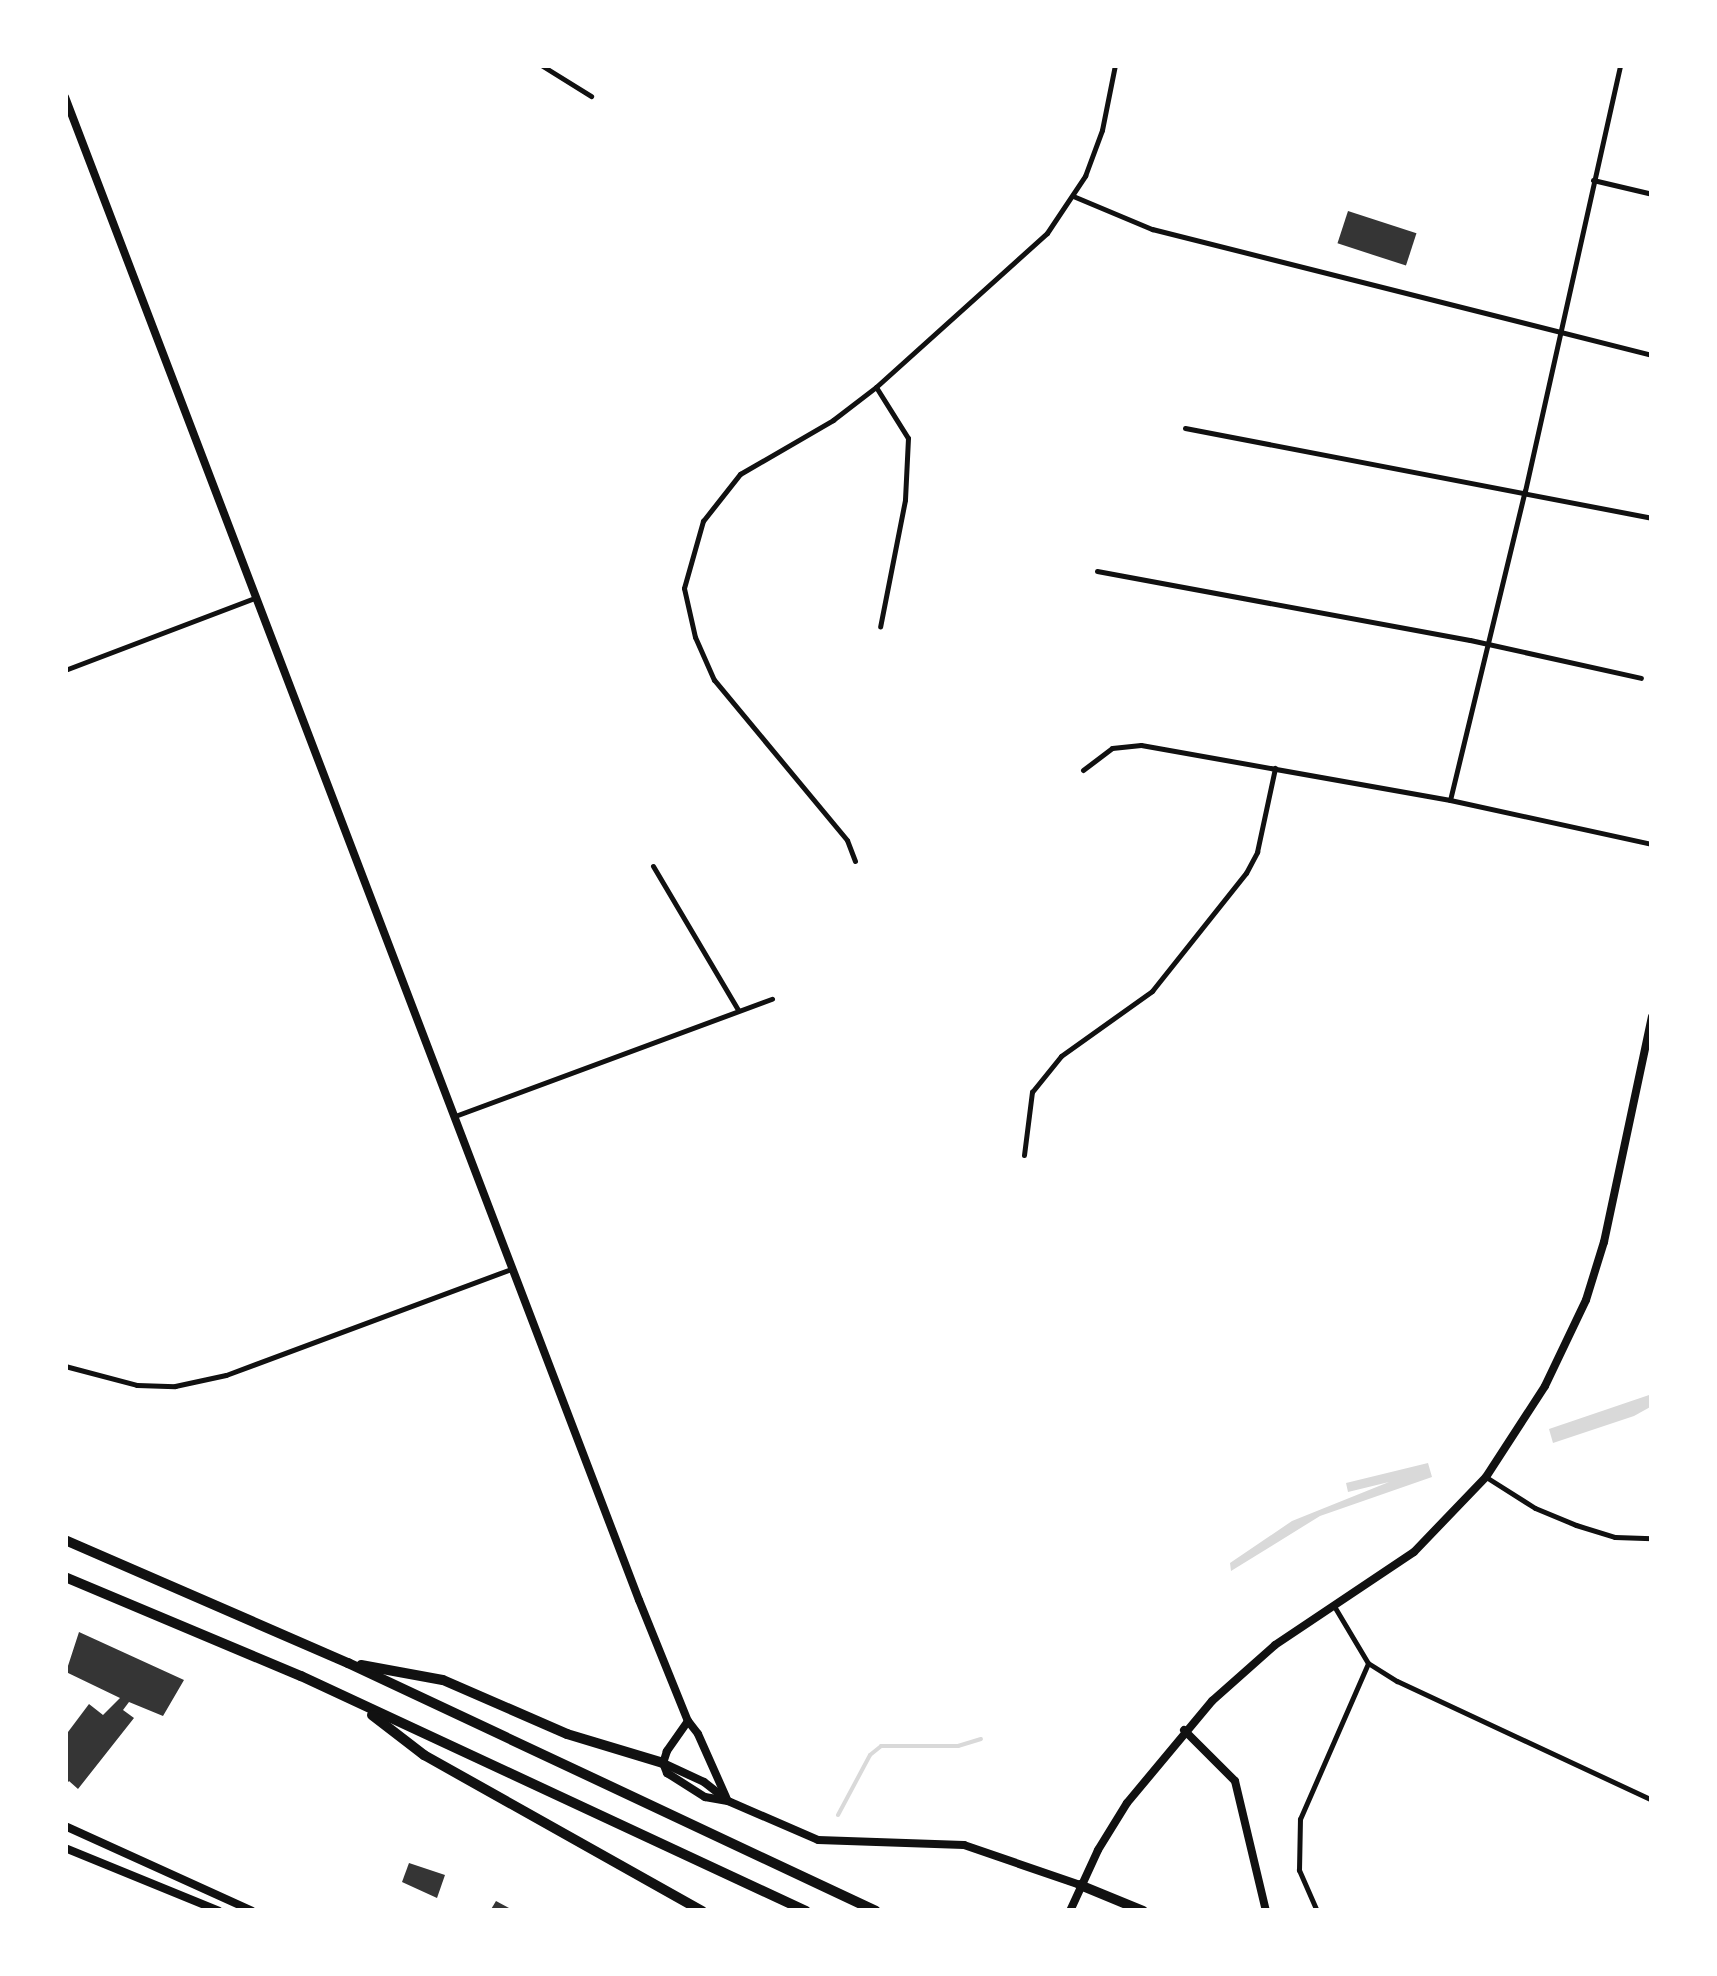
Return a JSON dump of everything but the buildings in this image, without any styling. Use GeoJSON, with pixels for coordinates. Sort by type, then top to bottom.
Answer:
{"type":"FeatureCollection","features":[{"type":"Feature","properties":{"kind":"highway"},"geometry":{"type":"LineString","coordinates":[[65,1540],[348,1663],[876,1911]]}},
{"type":"Feature","properties":{"kind":"highway"},"geometry":{"type":"LineString","coordinates":[[65,1577],[358,1704],[806,1911]]}},
{"type":"Feature","properties":{"kind":"highway"},"geometry":{"type":"LineString","coordinates":[[348,1663],[442,1680],[567,1734],[663,1763]]}},
{"type":"Feature","properties":{"kind":"highway"},"geometry":{"type":"LineString","coordinates":[[358,1704],[424,1756],[702,1911]]}},
{"type":"Feature","properties":{"kind":"highway"},"geometry":{"type":"LineString","coordinates":[[1080,1886],[1142,1911]]}},
{"type":"Feature","properties":{"kind":"main road"},"geometry":{"type":"LineString","coordinates":[[65,97],[688,1720],[728,1801]]}},
{"type":"Feature","properties":{"kind":"main road"},"geometry":{"type":"LineString","coordinates":[[1070,1911],[1127,1802],[1184,1730],[1275,1645],[1414,1552],[1486,1477],[1545,1386],[1586,1300],[1604,1242],[1652,1017]]}},
{"type":"Feature","properties":{"kind":"main road"},"geometry":{"type":"LineString","coordinates":[[688,1720],[663,1763],[704,1782],[728,1801],[818,1840],[964,1845],[1080,1886]]}},
{"type":"Feature","properties":{"kind":"main road"},"geometry":{"type":"LineString","coordinates":[[1184,1730],[1236,1780],[1266,1911]]}},
{"type":"Feature","properties":{"kind":"main road"},"geometry":{"type":"LineString","coordinates":[[65,1826],[252,1911]]}},
{"type":"Feature","properties":{"kind":"main road"},"geometry":{"type":"LineString","coordinates":[[65,1848],[219,1911]]}},
{"type":"Feature","properties":{"kind":"street"},"geometry":{"type":"LineString","coordinates":[[541,65],[591,96]]}},
{"type":"Feature","properties":{"kind":"street"},"geometry":{"type":"LineString","coordinates":[[855,861],[846,840],[714,680],[695,637],[684,588],[703,521],[740,474],[833,420],[1032,250],[1074,196],[1102,130],[1115,65]]}},
{"type":"Feature","properties":{"kind":"street"},"geometry":{"type":"LineString","coordinates":[[1450,800],[1526,491],[1620,65]]}},
{"type":"Feature","properties":{"kind":"street"},"geometry":{"type":"LineString","coordinates":[[1593,180],[1652,194]]}},
{"type":"Feature","properties":{"kind":"street"},"geometry":{"type":"LineString","coordinates":[[1074,196],[1152,229],[1652,355]]}},
{"type":"Feature","properties":{"kind":"street"},"geometry":{"type":"LineString","coordinates":[[876,387],[908,438],[905,500],[880,627]]}},
{"type":"Feature","properties":{"kind":"street"},"geometry":{"type":"LineString","coordinates":[[1185,428],[1652,518]]}},
{"type":"Feature","properties":{"kind":"street"},"geometry":{"type":"LineString","coordinates":[[1098,571],[1488,643],[1641,678]]}},
{"type":"Feature","properties":{"kind":"street"},"geometry":{"type":"LineString","coordinates":[[65,670],[257,597]]}},
{"type":"Feature","properties":{"kind":"street"},"geometry":{"type":"LineString","coordinates":[[1083,770],[1124,744],[1450,800],[1652,844]]}},
{"type":"Feature","properties":{"kind":"street"},"geometry":{"type":"LineString","coordinates":[[1024,1155],[1032,1092],[1061,1056],[1152,991],[1246,873],[1257,852],[1275,768]]}},
{"type":"Feature","properties":{"kind":"street"},"geometry":{"type":"LineString","coordinates":[[653,866],[738,1010]]}},
{"type":"Feature","properties":{"kind":"street"},"geometry":{"type":"LineString","coordinates":[[455,1116],[772,999]]}},
{"type":"Feature","properties":{"kind":"street"},"geometry":{"type":"LineString","coordinates":[[65,1366],[137,1386],[175,1386],[226,1375],[513,1268]]}},
{"type":"Feature","properties":{"kind":"street"},"geometry":{"type":"LineString","coordinates":[[1486,1477],[1535,1508],[1576,1525],[1614,1537],[1652,1538]]}},
{"type":"Feature","properties":{"kind":"street"},"geometry":{"type":"LineString","coordinates":[[1334,1606],[1368,1663],[1652,1800]]}},
{"type":"Feature","properties":{"kind":"street"},"geometry":{"type":"LineString","coordinates":[[1317,1911],[1299,1870],[1300,1819],[1316,1772],[1368,1663]]}},
{"type":"Feature","properties":{"kind":"shaded area"},"geometry":{"type":"Polygon","coordinates":[[[1652,1394],[1652,1406],[1634,1416],[1553,1443],[1549,1429],[1652,1394]]]}},
{"type":"Feature","properties":{"kind":"shaded area"},"geometry":{"type":"Polygon","coordinates":[[[1428,1463],[1432,1477],[1320,1516],[1231,1571],[1230,1563],[1292,1521],[1389,1482],[1348,1492],[1346,1483],[1428,1463]]]}},
{"type":"Feature","properties":{"kind":"waterway"},"geometry":{"type":"LineString","coordinates":[[838,1815],[870,1755],[881,1746],[958,1746],[981,1739]]}}]}
